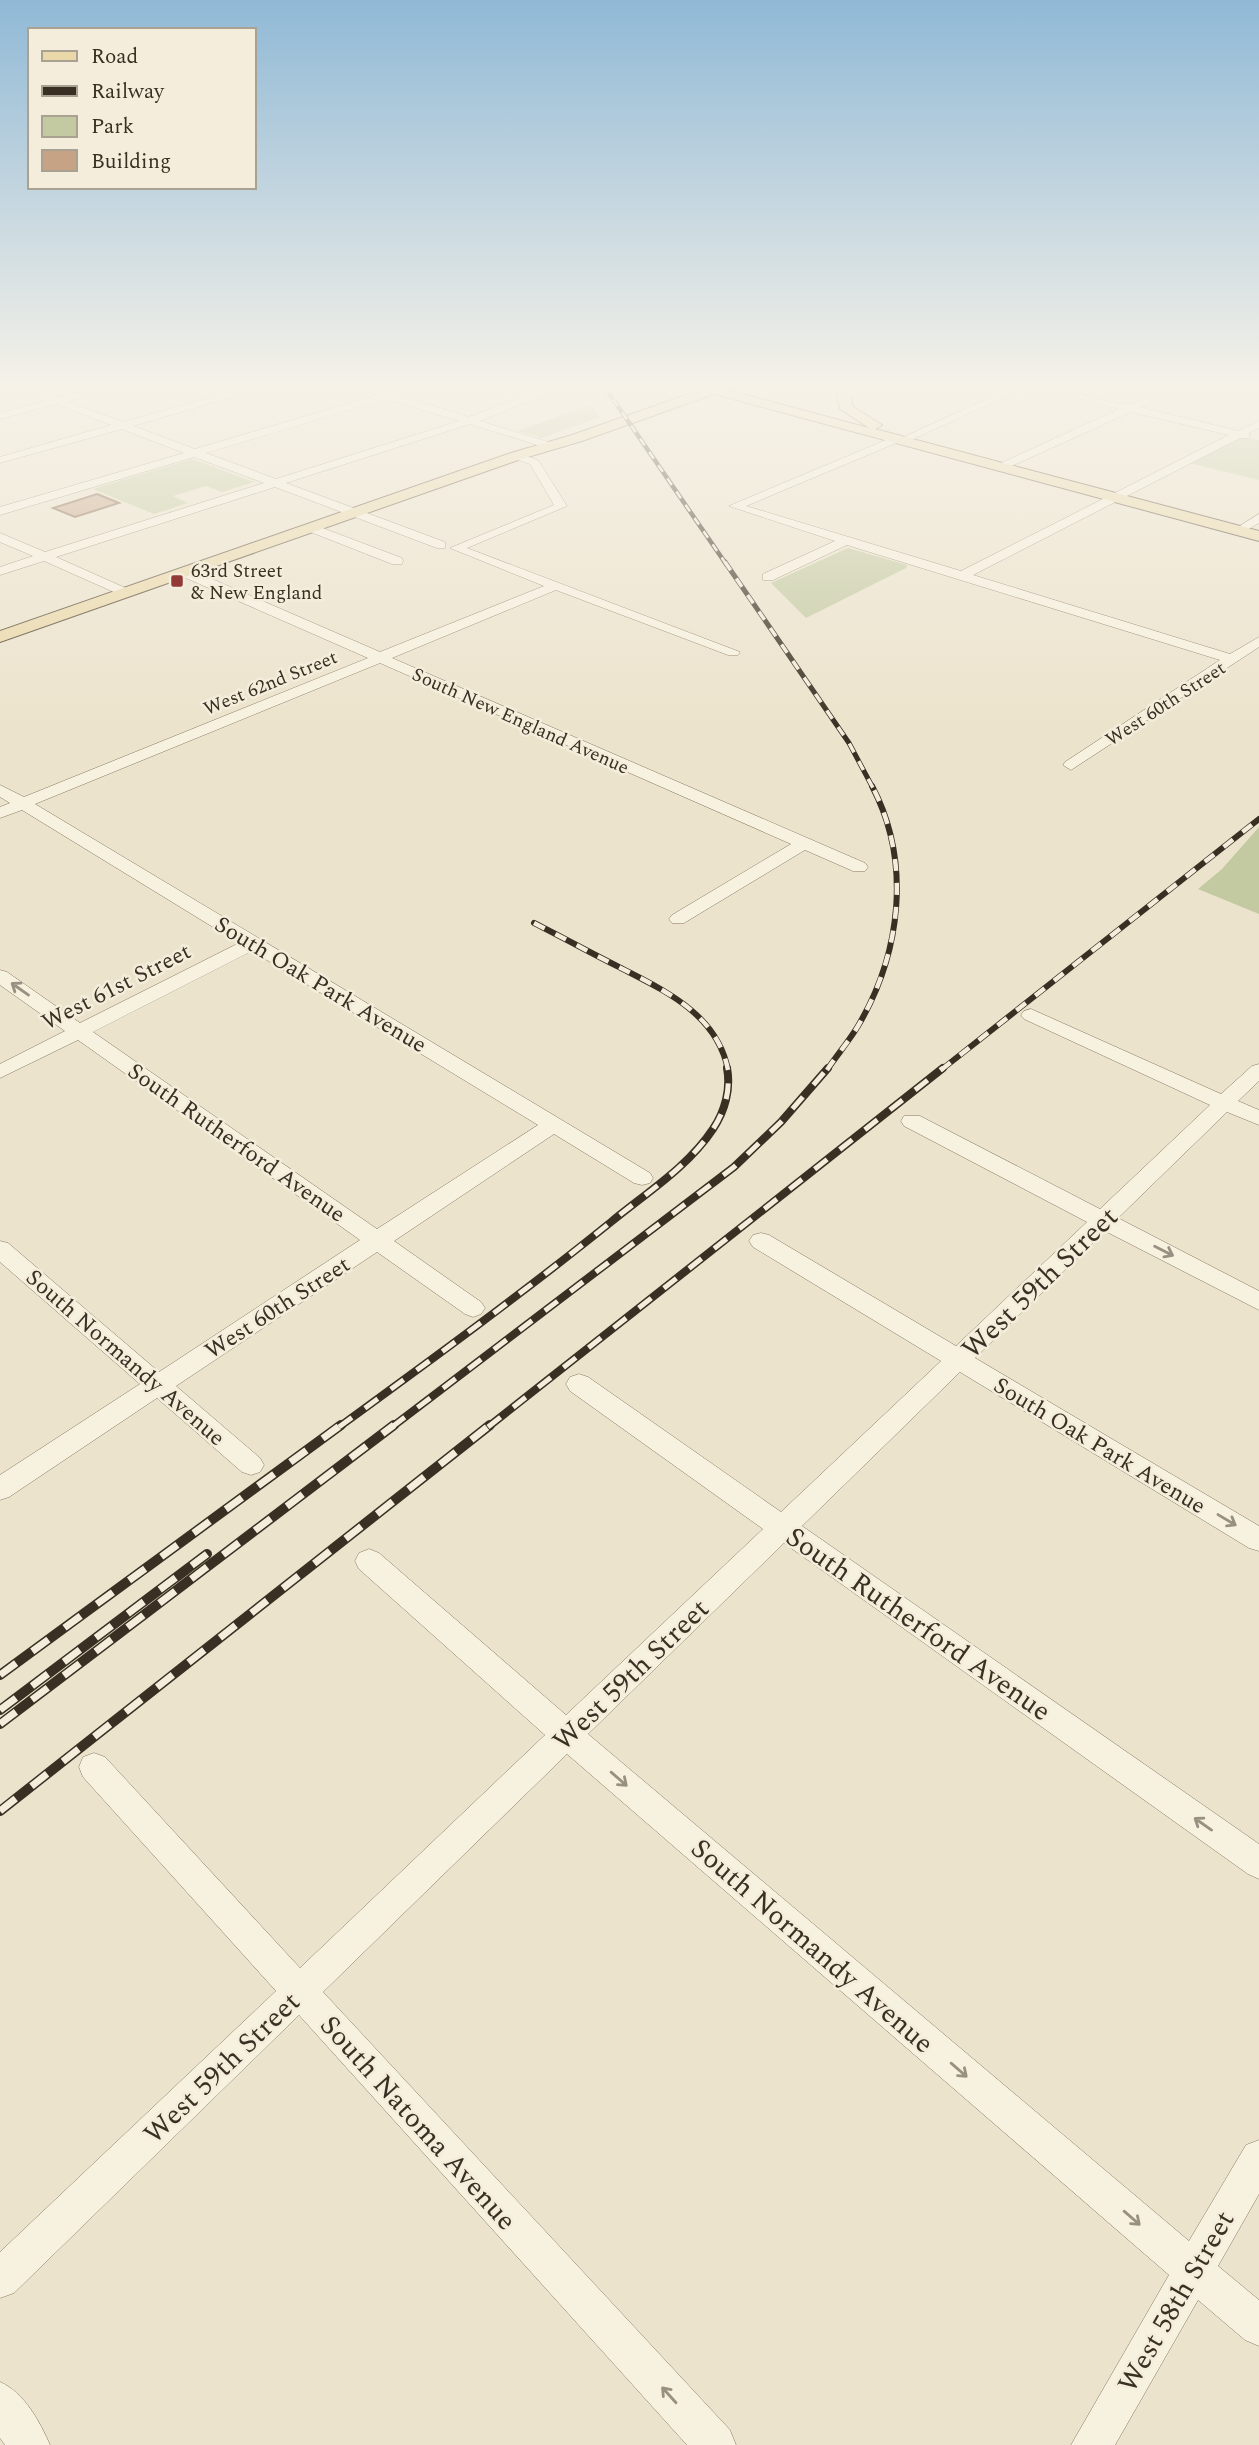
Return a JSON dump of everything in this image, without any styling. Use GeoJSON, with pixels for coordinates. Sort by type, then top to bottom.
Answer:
{"type":"FeatureCollection","features":[{"type":"Feature","properties":{"kind":"main road"},"geometry":{"type":"LineString","coordinates":[[0,637],[391,500]]}},
{"type":"Feature","properties":{"kind":"main road"},"geometry":{"type":"LineString","coordinates":[[1123,500],[1259,536]]}},
{"type":"Feature","properties":{"kind":"street"},"geometry":{"type":"LineString","coordinates":[[0,511],[37,500]]}},
{"type":"Feature","properties":{"kind":"street"},"geometry":{"type":"LineString","coordinates":[[0,571],[222,500]]}},
{"type":"Feature","properties":{"kind":"street"},"geometry":{"type":"LineString","coordinates":[[321,500],[441,545]]}},
{"type":"Feature","properties":{"kind":"street"},"geometry":{"type":"LineString","coordinates":[[557,500],[561,506],[456,548],[733,652]]}},
{"type":"Feature","properties":{"kind":"street"},"geometry":{"type":"LineString","coordinates":[[750,500],[735,506],[1232,659]]}},
{"type":"Feature","properties":{"kind":"street"},"geometry":{"type":"LineString","coordinates":[[962,576],[1111,500]]}},
{"type":"Feature","properties":{"kind":"street"},"geometry":{"type":"LineString","coordinates":[[1238,531],[1259,519]]}},
{"type":"Feature","properties":{"kind":"street"},"geometry":{"type":"LineString","coordinates":[[312,528],[397,561]]}},
{"type":"Feature","properties":{"kind":"street"},"geometry":{"type":"LineString","coordinates":[[0,537],[125,593]]}},
{"type":"Feature","properties":{"kind":"street"},"geometry":{"type":"LineString","coordinates":[[768,577],[847,540]]}},
{"type":"Feature","properties":{"kind":"street","name":"South New England Avenue"},"geometry":{"type":"LineString","coordinates":[[184,572],[859,867]]}},
{"type":"Feature","properties":{"kind":"street","name":"West 62nd Street"},"geometry":{"type":"LineString","coordinates":[[0,813],[555,586]]}},
{"type":"Feature","properties":{"kind":"street","name":"West 60th Street"},"geometry":{"type":"LineString","coordinates":[[1071,765],[1259,641]]}},
{"type":"Feature","properties":{"kind":"street","name":"South Oak Park Avenue"},"geometry":{"type":"LineString","coordinates":[[0,790],[642,1178]]}},
{"type":"Feature","properties":{"kind":"street"},"geometry":{"type":"LineString","coordinates":[[678,919],[804,843]]}},
{"type":"Feature","properties":{"kind":"street","name":"West 61st Street"},"geometry":{"type":"LineString","coordinates":[[0,1072],[253,943]]}},
{"type":"Feature","properties":{"kind":"street","name":"South Rutherford Avenue"},"geometry":{"type":"LineString","coordinates":[[0,976],[473,1308]]}},
{"type":"Feature","properties":{"kind":"street"},"geometry":{"type":"LineString","coordinates":[[1031,1015],[1259,1118]]}},
{"type":"Feature","properties":{"kind":"street","name":"West 59th Street"},"geometry":{"type":"LineString","coordinates":[[0,2278],[1259,1070]]}},
{"type":"Feature","properties":{"kind":"street"},"geometry":{"type":"LineString","coordinates":[[912,1121],[1259,1301]]}},
{"type":"Feature","properties":{"kind":"street","name":"West 60th Street"},"geometry":{"type":"LineString","coordinates":[[0,1489],[554,1124]]}},
{"type":"Feature","properties":{"kind":"street","name":"South Oak Park Avenue"},"geometry":{"type":"LineString","coordinates":[[761,1241],[1259,1540]]}},
{"type":"Feature","properties":{"kind":"street","name":"South Normandy Avenue"},"geometry":{"type":"LineString","coordinates":[[0,1249],[251,1465]]}},
{"type":"Feature","properties":{"kind":"street","name":"South Rutherford Avenue"},"geometry":{"type":"LineString","coordinates":[[579,1384],[1259,1863]]}},
{"type":"Feature","properties":{"kind":"street","name":"South Normandy Avenue"},"geometry":{"type":"LineString","coordinates":[[369,1561],[567,1735],[1259,2326]]}},
{"type":"Feature","properties":{"kind":"street","name":"South Natoma Avenue"},"geometry":{"type":"LineString","coordinates":[[94,1767],[715,2445]]}},
{"type":"Feature","properties":{"kind":"street","name":"West 58th Street"},"geometry":{"type":"LineString","coordinates":[[1092,2445],[1259,2158]]}},
{"type":"Feature","properties":{"kind":"street"},"geometry":{"type":"LineString","coordinates":[[0,2402],[29,2445]]}},
{"type":"Feature","properties":{"kind":"green space"},"geometry":{"type":"Polygon","coordinates":[[[120,500],[182,500],[188,503],[154,514],[120,500]]]}},
{"type":"Feature","properties":{"kind":"green space"},"geometry":{"type":"Polygon","coordinates":[[[848,548],[907,565],[906,568],[806,618],[771,583],[848,548]]]}},
{"type":"Feature","properties":{"kind":"green space"},"geometry":{"type":"Polygon","coordinates":[[[1259,827],[1259,914],[1198,889],[1222,869],[1259,827]]]}},
{"type":"Feature","properties":{"kind":"building"},"geometry":{"type":"Polygon","coordinates":[[[78,500],[112,500],[119,503],[75,517],[53,508],[78,500]]]}},
{"type":"Feature","properties":{"kind":"railway"},"geometry":{"type":"LineString","coordinates":[[682,500],[726,564]]}},
{"type":"Feature","properties":{"kind":"railway"},"geometry":{"type":"LineString","coordinates":[[725,562],[849,743],[872,787]]}},
{"type":"Feature","properties":{"kind":"railway"},"geometry":{"type":"LineString","coordinates":[[827,1070],[854,1032],[873,998],[892,938],[896,907],[893,845],[885,815],[872,787]]}},
{"type":"Feature","properties":{"kind":"railway"},"geometry":{"type":"LineString","coordinates":[[941,1070],[1259,819]]}},
{"type":"Feature","properties":{"kind":"railway"},"geometry":{"type":"LineString","coordinates":[[534,923],[652,984],[686,1006],[712,1033],[722,1050],[728,1070]]}},
{"type":"Feature","properties":{"kind":"railway"},"geometry":{"type":"LineString","coordinates":[[339,1427],[511,1300],[679,1167],[703,1143],[721,1115],[726,1100],[727,1068]]}},
{"type":"Feature","properties":{"kind":"railway"},"geometry":{"type":"LineString","coordinates":[[392,1427],[734,1167],[781,1122],[828,1068]]}},
{"type":"Feature","properties":{"kind":"railway"},"geometry":{"type":"LineString","coordinates":[[488,1427],[943,1068]]}},
{"type":"Feature","properties":{"kind":"railway"},"geometry":{"type":"LineString","coordinates":[[0,1675],[341,1425]]}},
{"type":"Feature","properties":{"kind":"railway"},"geometry":{"type":"LineString","coordinates":[[0,1724],[394,1425]]}},
{"type":"Feature","properties":{"kind":"railway"},"geometry":{"type":"LineString","coordinates":[[0,1811],[490,1425]]}},
{"type":"Feature","properties":{"kind":"railway"},"geometry":{"type":"LineString","coordinates":[[0,1710],[207,1554]]}},
{"type":"Feature","properties":{"kind":"place","name":"63rd Street & New England"},"geometry":{"type":"Point","coordinates":[177,581]}}]}
